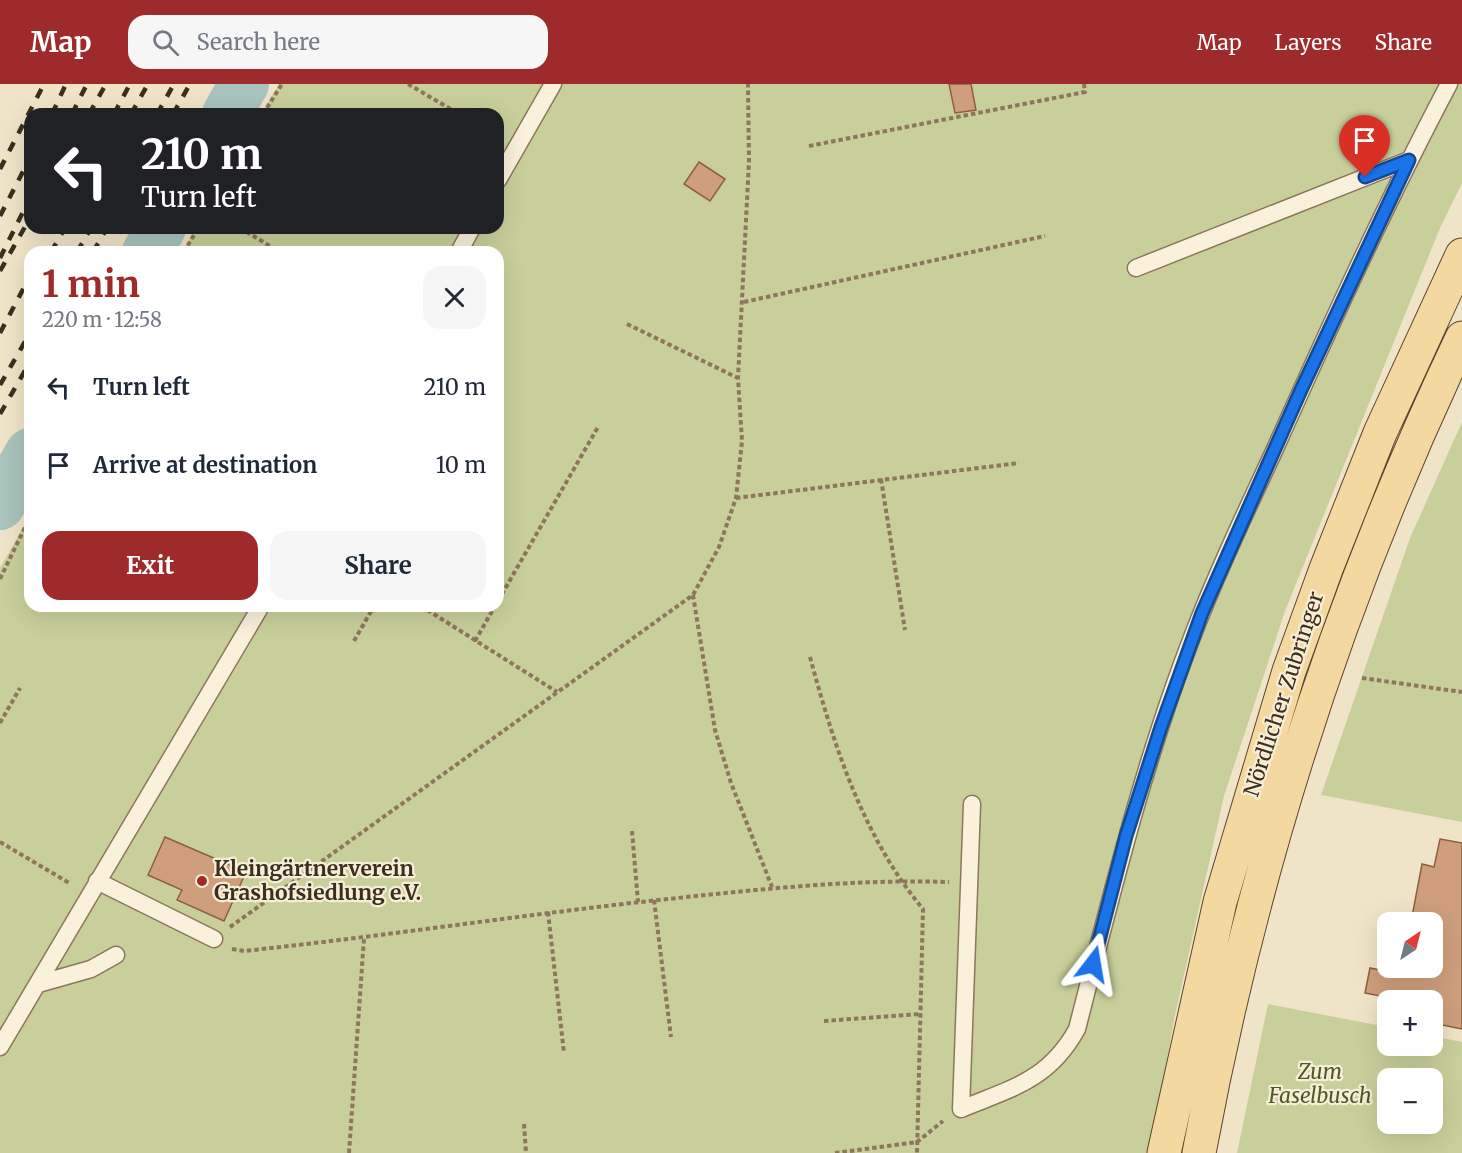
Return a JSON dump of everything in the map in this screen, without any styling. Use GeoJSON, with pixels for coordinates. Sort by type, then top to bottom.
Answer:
{"type":"FeatureCollection","features":[{"type":"Feature","properties":{"kind":"main road","name":"Nördlicher Zubringer"},"geometry":{"type":"LineString","coordinates":[[1164,1153],[1220,902],[1289,671],[1326,568],[1380,433],[1462,255]]}},
{"type":"Feature","properties":{"kind":"main road","name":"Nördlicher Zubringer"},"geometry":{"type":"LineString","coordinates":[[1199,1153],[1214,1072],[1257,897],[1293,772],[1359,579],[1413,444],[1462,338]]}},
{"type":"Feature","properties":{"kind":"lane"},"geometry":{"type":"LineString","coordinates":[[504,170],[553,84]]}},
{"type":"Feature","properties":{"kind":"lane"},"geometry":{"type":"LineString","coordinates":[[972,804],[961,1109],[1022,1084],[1054,1064],[1077,1029],[1126,836],[1161,727],[1202,613],[1301,390],[1409,160],[1449,84]]}},
{"type":"Feature","properties":{"kind":"lane"},"geometry":{"type":"LineString","coordinates":[[1136,268],[1409,160]]}},
{"type":"Feature","properties":{"kind":"lane"},"geometry":{"type":"LineString","coordinates":[[0,1047],[257,612]]}},
{"type":"Feature","properties":{"kind":"lane"},"geometry":{"type":"LineString","coordinates":[[93,888],[214,939]]}},
{"type":"Feature","properties":{"kind":"lane"},"geometry":{"type":"LineString","coordinates":[[38,984],[91,969],[116,955]]}},
{"type":"Feature","properties":{"kind":"path"},"geometry":{"type":"LineString","coordinates":[[267,108],[282,84]]}},
{"type":"Feature","properties":{"kind":"path"},"geometry":{"type":"LineString","coordinates":[[408,84],[449,108]]}},
{"type":"Feature","properties":{"kind":"path"},"geometry":{"type":"LineString","coordinates":[[748,84],[749,161],[744,302],[738,378],[742,441],[736,498],[719,547],[693,595],[214,939],[232,949],[244,951],[364,938],[548,912],[772,887],[899,880],[969,882]]}},
{"type":"Feature","properties":{"kind":"path"},"geometry":{"type":"LineString","coordinates":[[809,146],[1085,92],[1084,84]]}},
{"type":"Feature","properties":{"kind":"path"},"geometry":{"type":"LineString","coordinates":[[250,234],[270,246]]}},
{"type":"Feature","properties":{"kind":"path"},"geometry":{"type":"LineString","coordinates":[[744,302],[1045,236]]}},
{"type":"Feature","properties":{"kind":"path"},"geometry":{"type":"LineString","coordinates":[[627,324],[738,378]]}},
{"type":"Feature","properties":{"kind":"path"},"geometry":{"type":"LineString","coordinates":[[504,591],[598,427]]}},
{"type":"Feature","properties":{"kind":"path"},"geometry":{"type":"LineString","coordinates":[[736,498],[1019,463]]}},
{"type":"Feature","properties":{"kind":"path"},"geometry":{"type":"LineString","coordinates":[[882,479],[906,630]]}},
{"type":"Feature","properties":{"kind":"path"},"geometry":{"type":"LineString","coordinates":[[0,579],[24,529]]}},
{"type":"Feature","properties":{"kind":"path"},"geometry":{"type":"LineString","coordinates":[[693,595],[715,730],[735,792],[772,887]]}},
{"type":"Feature","properties":{"kind":"path"},"geometry":{"type":"LineString","coordinates":[[354,640],[370,612]]}},
{"type":"Feature","properties":{"kind":"path"},"geometry":{"type":"LineString","coordinates":[[430,612],[557,692]]}},
{"type":"Feature","properties":{"kind":"path"},"geometry":{"type":"LineString","coordinates":[[475,641],[492,612]]}},
{"type":"Feature","properties":{"kind":"path"},"geometry":{"type":"LineString","coordinates":[[810,657],[829,728],[849,782],[899,880],[923,909],[917,1153]]}},
{"type":"Feature","properties":{"kind":"path"},"geometry":{"type":"LineString","coordinates":[[1362,678],[1462,692]]}},
{"type":"Feature","properties":{"kind":"path"},"geometry":{"type":"LineString","coordinates":[[0,723],[20,688]]}},
{"type":"Feature","properties":{"kind":"path"},"geometry":{"type":"LineString","coordinates":[[632,831],[638,902]]}},
{"type":"Feature","properties":{"kind":"path"},"geometry":{"type":"LineString","coordinates":[[0,842],[93,888]]}},
{"type":"Feature","properties":{"kind":"path"},"geometry":{"type":"LineString","coordinates":[[654,900],[671,1037]]}},
{"type":"Feature","properties":{"kind":"path"},"geometry":{"type":"LineString","coordinates":[[548,912],[564,1053]]}},
{"type":"Feature","properties":{"kind":"path"},"geometry":{"type":"LineString","coordinates":[[349,1153],[364,938]]}},
{"type":"Feature","properties":{"kind":"path"},"geometry":{"type":"LineString","coordinates":[[824,1021],[920,1014]]}},
{"type":"Feature","properties":{"kind":"path"},"geometry":{"type":"LineString","coordinates":[[835,1153],[917,1142],[961,1109]]}},
{"type":"Feature","properties":{"kind":"path"},"geometry":{"type":"LineString","coordinates":[[524,1124],[526,1153]]}},
{"type":"Feature","properties":{"kind":"green space"},"geometry":{"type":"Polygon","coordinates":[[[279,84],[1462,84],[1462,183],[1440,228],[1285,611],[1224,796],[1174,1020],[1151,1153],[0,1153],[0,568],[24,526],[24,612],[504,612],[504,246],[186,246],[192,234],[504,234],[504,108],[265,108],[279,84]]]}},
{"type":"Feature","properties":{"kind":"green space"},"geometry":{"type":"Polygon","coordinates":[[[1462,422],[1462,822],[1321,795],[1410,538],[1462,422]]]}},
{"type":"Feature","properties":{"kind":"green space","name":"Zum Faselbusch"},"geometry":{"type":"Polygon","coordinates":[[[1268,1004],[1377,1025],[1377,1056],[1443,1056],[1443,1038],[1462,1042],[1462,1153],[1237,1153],[1268,1004]]]}},
{"type":"Feature","properties":{"kind":"building"},"geometry":{"type":"Polygon","coordinates":[[[949,84],[971,84],[976,110],[955,113],[949,84]]]}},
{"type":"Feature","properties":{"kind":"building"},"geometry":{"type":"Polygon","coordinates":[[[699,162],[725,179],[710,201],[684,184],[699,162]]]}},
{"type":"Feature","properties":{"kind":"building","name":"Kleingärtnerverein Grashofsiedlung e.V."},"geometry":{"type":"Polygon","coordinates":[[[165,837],[246,872],[224,921],[177,900],[182,890],[148,875],[165,837]]]}},
{"type":"Feature","properties":{"kind":"building"},"geometry":{"type":"Polygon","coordinates":[[[1440,839],[1462,843],[1462,1029],[1443,1025],[1443,990],[1377,990],[1377,995],[1365,993],[1370,968],[1377,969],[1377,978],[1443,978],[1443,912],[1413,912],[1422,864],[1434,867],[1440,839]]]}},
{"type":"Feature","properties":{"kind":"waterway"},"geometry":{"type":"LineString","coordinates":[[230,108],[244,84]]}},
{"type":"Feature","properties":{"kind":"waterway"},"geometry":{"type":"LineString","coordinates":[[150,246],[158,234]]}},
{"type":"Feature","properties":{"kind":"waterway"},"geometry":{"type":"LineString","coordinates":[[0,505],[24,463]]}},
{"type":"Feature","properties":{"kind":"railway"},"geometry":{"type":"LineString","coordinates":[[32,108],[44,84]]}},
{"type":"Feature","properties":{"kind":"railway"},"geometry":{"type":"LineString","coordinates":[[55,108],[66,84]]}},
{"type":"Feature","properties":{"kind":"railway"},"geometry":{"type":"LineString","coordinates":[[75,108],[87,84]]}},
{"type":"Feature","properties":{"kind":"railway"},"geometry":{"type":"LineString","coordinates":[[92,108],[106,84]]}},
{"type":"Feature","properties":{"kind":"railway"},"geometry":{"type":"LineString","coordinates":[[117,108],[130,84]]}},
{"type":"Feature","properties":{"kind":"railway"},"geometry":{"type":"LineString","coordinates":[[134,108],[148,84]]}},
{"type":"Feature","properties":{"kind":"railway"},"geometry":{"type":"LineString","coordinates":[[160,108],[174,84]]}},
{"type":"Feature","properties":{"kind":"railway"},"geometry":{"type":"LineString","coordinates":[[176,108],[190,84]]}},
{"type":"Feature","properties":{"kind":"railway"},"geometry":{"type":"LineString","coordinates":[[0,169],[24,123]]}},
{"type":"Feature","properties":{"kind":"railway"},"geometry":{"type":"LineString","coordinates":[[0,216],[24,170]]}},
{"type":"Feature","properties":{"kind":"railway"},"geometry":{"type":"LineString","coordinates":[[0,258],[24,210]]}},
{"type":"Feature","properties":{"kind":"railway"},"geometry":{"type":"LineString","coordinates":[[0,271],[24,229]]}},
{"type":"Feature","properties":{"kind":"railway"},"geometry":{"type":"LineString","coordinates":[[54,246],[62,234]]}},
{"type":"Feature","properties":{"kind":"railway"},"geometry":{"type":"LineString","coordinates":[[80,246],[88,234]]}},
{"type":"Feature","properties":{"kind":"railway"},"geometry":{"type":"LineString","coordinates":[[96,246],[104,234]]}},
{"type":"Feature","properties":{"kind":"railway"},"geometry":{"type":"LineString","coordinates":[[0,333],[24,287]]}},
{"type":"Feature","properties":{"kind":"railway"},"geometry":{"type":"LineString","coordinates":[[0,385],[24,343]]}},
{"type":"Feature","properties":{"kind":"railway"},"geometry":{"type":"LineString","coordinates":[[0,414],[24,372]]}},
{"type":"Feature","properties":{"kind":"place","name":"Kleingärtnerverein Grashofsiedlung e.V."},"geometry":{"type":"Point","coordinates":[202,881]}},
{"type":"Feature","properties":{"kind":"route"},"geometry":{"type":"LineString","coordinates":[[1093,964],[1126,836],[1161,727],[1202,613],[1301,390],[1409,160],[1365,177]]}}]}
